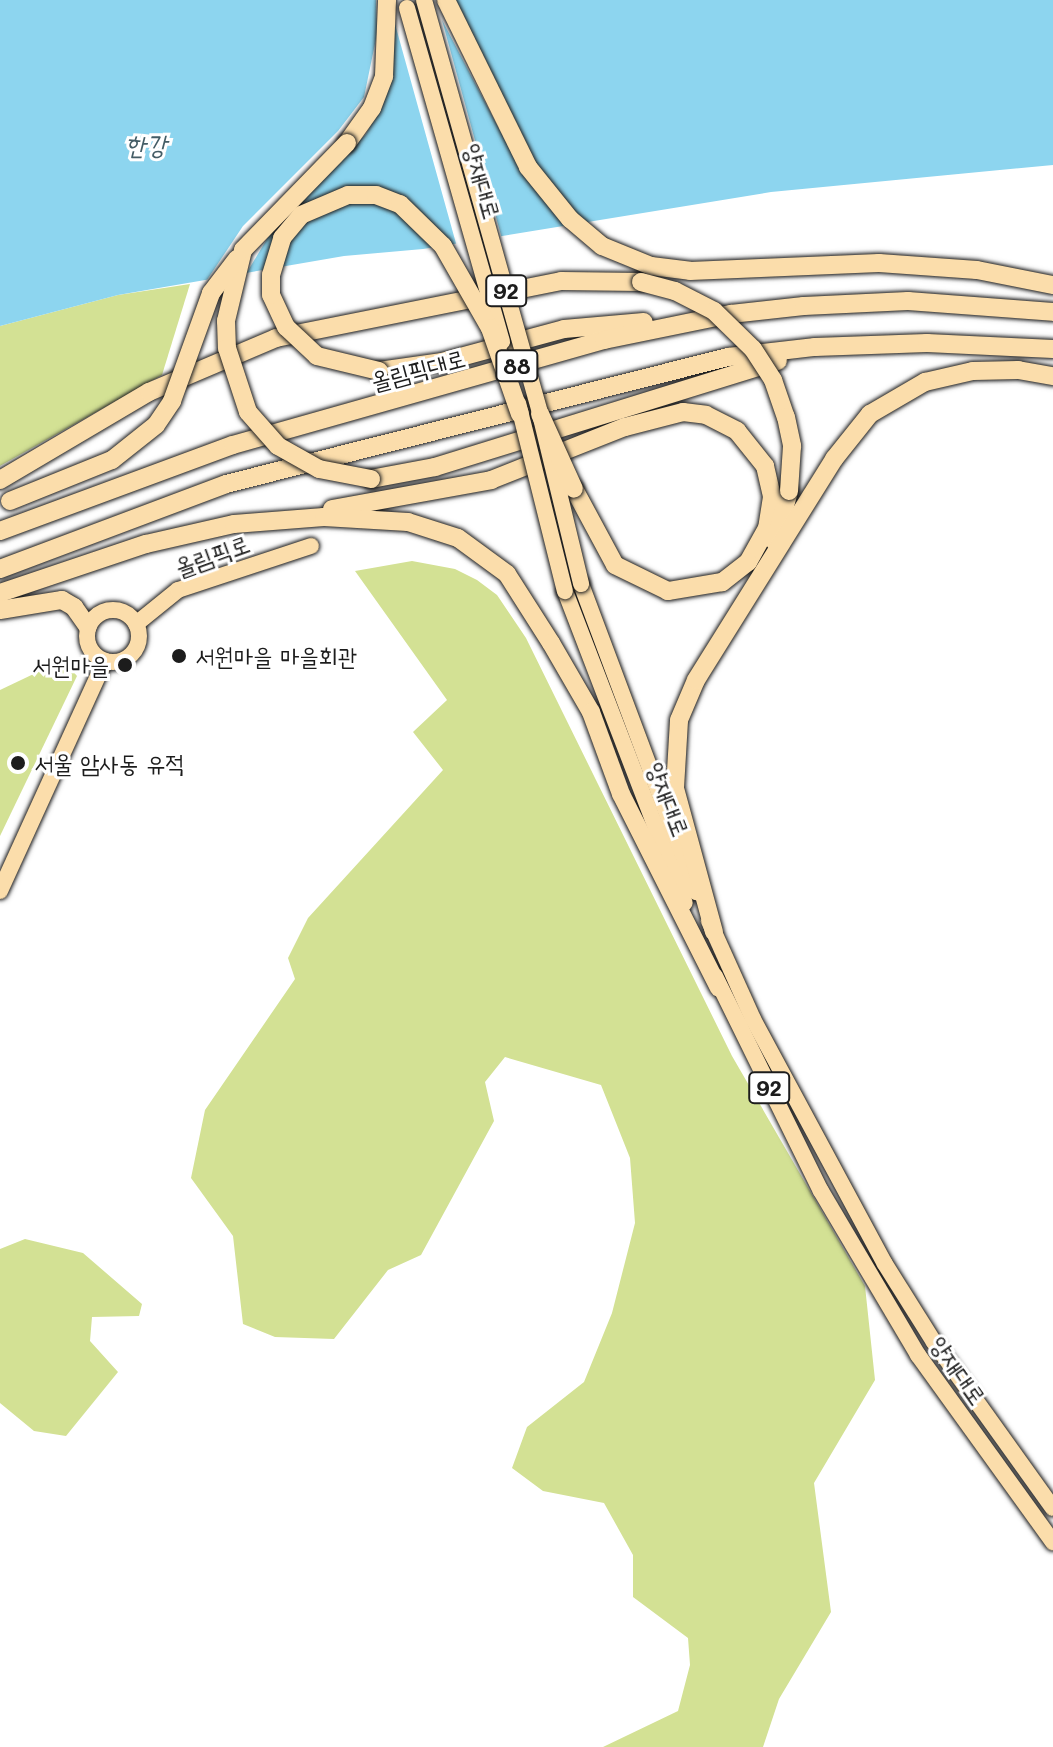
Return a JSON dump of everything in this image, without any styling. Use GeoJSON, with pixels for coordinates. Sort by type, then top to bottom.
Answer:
{"type":"FeatureCollection","features":[{"type":"Feature","properties":{"kind":"highway"},"geometry":{"type":"LineString","coordinates":[[5,503],[112,460],[156,425],[172,401],[211,293],[243,250],[347,143],[372,108],[384,76],[387,0]]}},
{"type":"Feature","properties":{"kind":"highway"},"geometry":{"type":"LineString","coordinates":[[446,0],[528,167],[570,219],[602,246],[651,266],[690,271],[842,264],[929,266],[1053,285]]}},
{"type":"Feature","properties":{"kind":"highway"},"geometry":{"type":"LineString","coordinates":[[520,414],[490,328],[443,246],[400,204],[376,195],[348,195],[301,215],[282,238],[271,275],[271,295],[286,327],[317,356],[379,371],[442,362],[564,329],[731,314]]}},
{"type":"Feature","properties":{"kind":"highway"},"geometry":{"type":"LineString","coordinates":[[243,250],[226,321],[230,369],[248,412],[297,460],[344,476],[371,479],[435,467],[727,380],[815,347]]}},
{"type":"Feature","properties":{"kind":"highway"},"geometry":{"type":"LineString","coordinates":[[0,480],[149,392],[276,338],[561,281],[615,279],[692,298],[714,311],[753,349],[773,380],[792,446],[789,491],[767,568]]}},
{"type":"Feature","properties":{"kind":"highway","name":"올림픽대로"},"geometry":{"type":"LineString","coordinates":[[0,531],[233,445],[604,340],[731,314],[908,301],[1053,312]]}},
{"type":"Feature","properties":{"kind":"highway","name":"88"},"geometry":{"type":"LineString","coordinates":[[0,569],[226,484],[665,372],[815,347],[927,343],[1053,349]]}},
{"type":"Feature","properties":{"kind":"highway"},"geometry":{"type":"LineString","coordinates":[[714,932],[675,788],[675,741],[696,680],[834,459],[870,414],[925,382],[973,371],[1018,370],[1053,376]]}},
{"type":"Feature","properties":{"kind":"highway"},"geometry":{"type":"LineString","coordinates":[[0,593],[146,544],[408,498],[491,480],[657,416],[706,415],[737,431],[765,466],[772,497],[767,528],[748,562],[722,582],[685,591],[650,585],[615,565],[600,545],[540,414]]}},
{"type":"Feature","properties":{"kind":"highway"},"geometry":{"type":"LineString","coordinates":[[282,519],[408,522],[458,538],[507,574],[591,712],[621,794],[719,988]]}},
{"type":"Feature","properties":{"kind":"highway"},"geometry":{"type":"LineString","coordinates":[[0,610],[62,600],[74,607],[88,627]]}},
{"type":"Feature","properties":{"kind":"main road","name":"양재대로"},"geometry":{"type":"LineString","coordinates":[[424,0],[540,414],[573,588],[714,932],[760,1033],[885,1264],[934,1342],[1053,1508]]}},
{"type":"Feature","properties":{"kind":"main road","name":"양재대로"},"geometry":{"type":"LineString","coordinates":[[406,4],[520,414],[573,588],[719,988],[821,1191],[910,1341],[1053,1542]]}},
{"type":"Feature","properties":{"kind":"main road","name":"올림픽로"},"geometry":{"type":"LineString","coordinates":[[136,624],[178,590],[311,546]]}},
{"type":"Feature","properties":{"kind":"main road"},"geometry":{"type":"LineString","coordinates":[[114,610],[136,624],[134,652],[121,661],[105,661],[92,652],[88,627],[98,615],[114,610]]}},
{"type":"Feature","properties":{"kind":"main road"},"geometry":{"type":"LineString","coordinates":[[0,891],[105,661]]}},
{"type":"Feature","properties":{"kind":"green space"},"geometry":{"type":"Polygon","coordinates":[[[190,284],[162,375],[0,466],[0,326],[118,295],[190,284]]]}},
{"type":"Feature","properties":{"kind":"green space"},"geometry":{"type":"Polygon","coordinates":[[[412,561],[455,569],[477,580],[497,595],[526,638],[732,1056],[865,1286],[875,1380],[814,1483],[831,1612],[779,1699],[763,1747],[603,1747],[678,1711],[690,1665],[688,1638],[633,1597],[633,1555],[604,1503],[543,1491],[512,1468],[527,1427],[584,1382],[612,1313],[635,1223],[630,1158],[601,1085],[505,1057],[485,1082],[494,1121],[421,1255],[388,1270],[334,1339],[275,1337],[243,1324],[233,1236],[191,1178],[205,1110],[295,979],[288,958],[308,918],[443,770],[413,732],[447,700],[355,571],[412,561]]]}},
{"type":"Feature","properties":{"kind":"green space","name":"서울 암사동 유적"},"geometry":{"type":"Polygon","coordinates":[[[63,660],[77,676],[0,836],[0,690],[63,660]]]}},
{"type":"Feature","properties":{"kind":"green space"},"geometry":{"type":"Polygon","coordinates":[[[25,1239],[83,1253],[142,1304],[139,1316],[92,1317],[90,1341],[118,1372],[66,1436],[34,1431],[0,1403],[0,1249],[25,1239]]]}},
{"type":"Feature","properties":{"kind":"water","name":"한강"},"geometry":{"type":"Polygon","coordinates":[[[0,0],[1053,0],[1053,165],[771,192],[423,249],[344,256],[118,295],[0,326],[0,0]]]}},
{"type":"Feature","properties":{"kind":"pier"},"geometry":{"type":"Polygon","coordinates":[[[376,0],[449,0],[522,173],[442,20],[502,239],[457,247],[395,24],[375,118],[366,134],[270,234],[243,279],[203,286],[243,226],[338,131],[364,97],[377,34],[376,0]]]}},
{"type":"Feature","properties":{"kind":"place","name":"서원마을 마을회관"},"geometry":{"type":"Point","coordinates":[179,656]}},
{"type":"Feature","properties":{"kind":"place","name":"서원마을"},"geometry":{"type":"Point","coordinates":[125,665]}},
{"type":"Feature","properties":{"kind":"place","name":"서울 암사동 유적"},"geometry":{"type":"Point","coordinates":[18,763]}}]}
